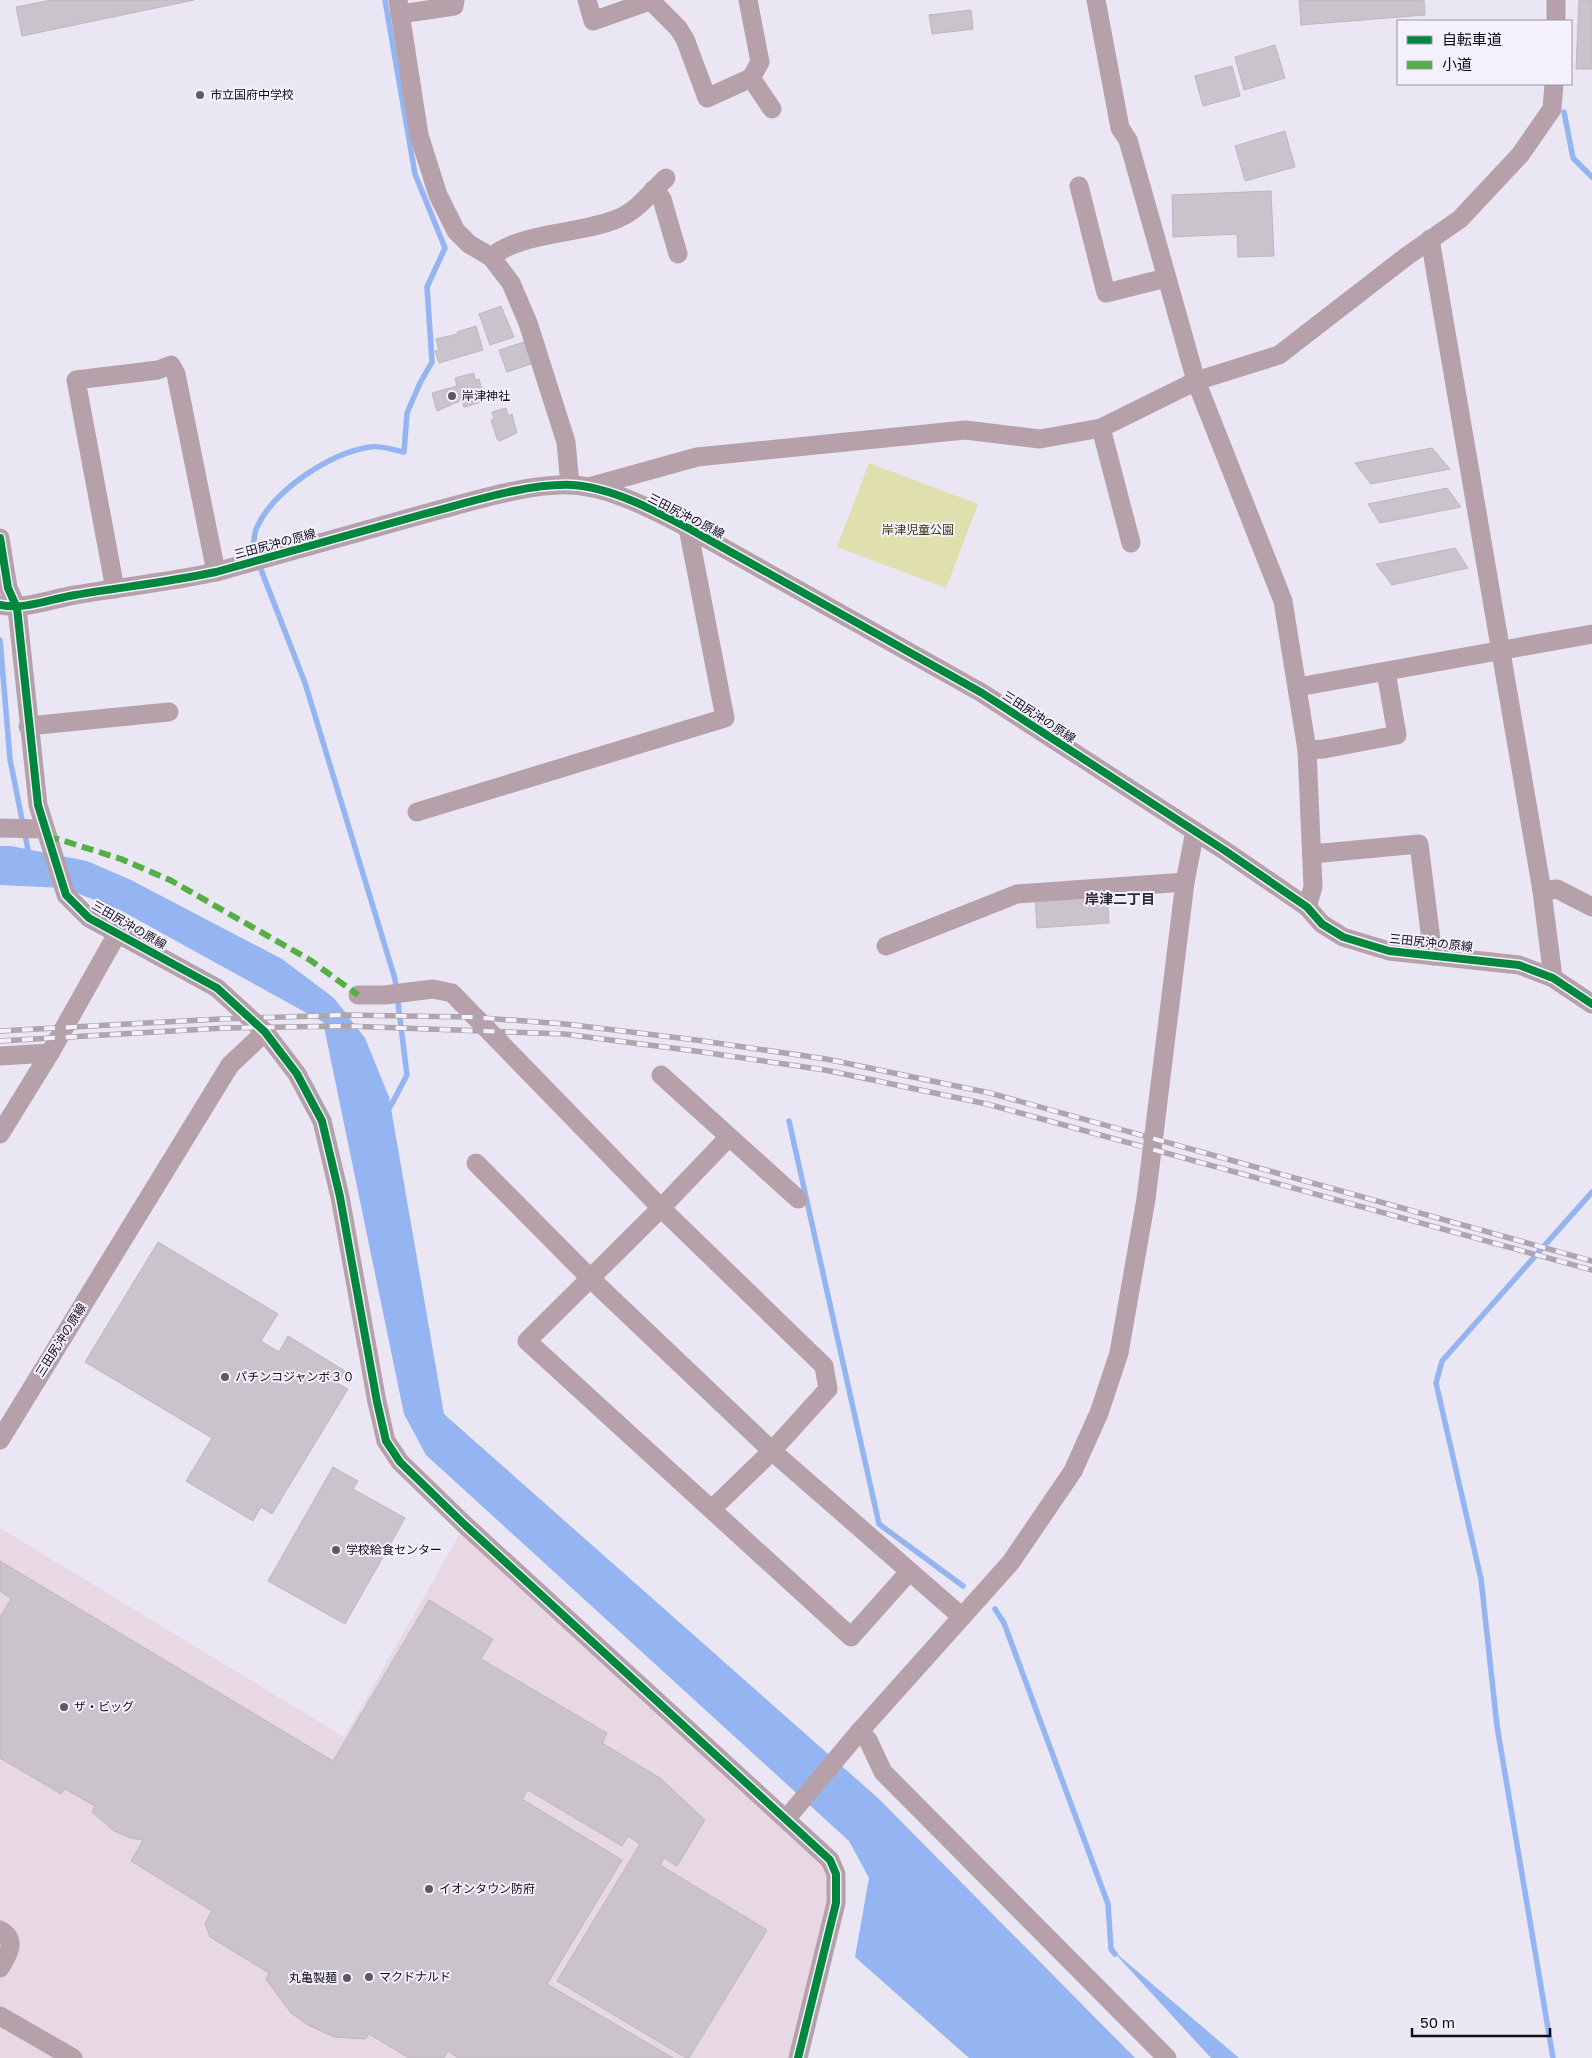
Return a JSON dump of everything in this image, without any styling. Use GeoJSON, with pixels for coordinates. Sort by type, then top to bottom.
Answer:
{"type":"FeatureCollection","features":[{"type":"Feature","properties":{"kind":"street"},"geometry":{"type":"LineString","coordinates":[[455,0],[454,6],[399,7],[419,135],[438,195],[456,231],[469,244],[491,257],[512,283],[528,323],[579,486],[697,457],[965,430],[1040,438],[1101,428],[1196,381],[1279,355],[1430,239],[1460,219],[1520,155],[1552,109],[1554,85]]}},
{"type":"Feature","properties":{"kind":"street"},"geometry":{"type":"LineString","coordinates":[[587,0],[593,21],[652,0],[678,28],[685,39],[707,98],[751,78],[760,62],[748,0]]}},
{"type":"Feature","properties":{"kind":"street"},"geometry":{"type":"LineString","coordinates":[[1096,0],[1120,128],[1128,140],[1196,381],[1283,601],[1307,750],[1313,887],[1307,907]]}},
{"type":"Feature","properties":{"kind":"street"},"geometry":{"type":"LineString","coordinates":[[1556,0],[1556,20]]}},
{"type":"Feature","properties":{"kind":"street"},"geometry":{"type":"LineString","coordinates":[[751,78],[772,109]]}},
{"type":"Feature","properties":{"kind":"street"},"geometry":{"type":"LineString","coordinates":[[491,257],[502,247],[578,231],[620,218],[660,184],[662,199],[678,254]]}},
{"type":"Feature","properties":{"kind":"street"},"geometry":{"type":"LineString","coordinates":[[1079,186],[1106,293],[1166,278]]}},
{"type":"Feature","properties":{"kind":"street"},"geometry":{"type":"LineString","coordinates":[[1430,239],[1542,890],[1553,978]]}},
{"type":"Feature","properties":{"kind":"street"},"geometry":{"type":"LineString","coordinates":[[115,589],[76,380],[158,370],[171,365],[176,374],[216,572]]}},
{"type":"Feature","properties":{"kind":"street"},"geometry":{"type":"LineString","coordinates":[[1101,428],[1131,543]]}},
{"type":"Feature","properties":{"kind":"street","name":"三田尻沖の原線"},"geometry":{"type":"LineString","coordinates":[[0,1440],[230,1065],[265,1032],[217,988],[89,918],[66,896],[38,805],[28,726],[8,606],[216,572],[474,500],[526,490],[579,486],[648,507],[982,694],[1195,831],[1307,907],[1322,924],[1344,936],[1389,951],[1519,965],[1553,978],[1592,1004]]}},
{"type":"Feature","properties":{"kind":"street"},"geometry":{"type":"LineString","coordinates":[[417,812],[726,718],[688,528]]}},
{"type":"Feature","properties":{"kind":"street"},"geometry":{"type":"LineString","coordinates":[[0,538],[8,588],[8,606]]}},
{"type":"Feature","properties":{"kind":"street"},"geometry":{"type":"LineString","coordinates":[[1298,687],[1592,634]]}},
{"type":"Feature","properties":{"kind":"street"},"geometry":{"type":"LineString","coordinates":[[1307,750],[1324,749],[1397,735],[1386,672]]}},
{"type":"Feature","properties":{"kind":"street"},"geometry":{"type":"LineString","coordinates":[[28,726],[169,712]]}},
{"type":"Feature","properties":{"kind":"street"},"geometry":{"type":"LineString","coordinates":[[0,828],[46,836]]}},
{"type":"Feature","properties":{"kind":"street"},"geometry":{"type":"LineString","coordinates":[[792,1811],[855,1736],[1010,1562],[1074,1471],[1099,1413],[1119,1352],[1146,1199],[1184,882],[1195,831]]}},
{"type":"Feature","properties":{"kind":"street"},"geometry":{"type":"LineString","coordinates":[[1312,854],[1419,844],[1433,956]]}},
{"type":"Feature","properties":{"kind":"street"},"geometry":{"type":"LineString","coordinates":[[886,946],[1017,894],[1184,882]]}},
{"type":"Feature","properties":{"kind":"street"},"geometry":{"type":"LineString","coordinates":[[1542,890],[1556,889],[1592,907]]}},
{"type":"Feature","properties":{"kind":"street"},"geometry":{"type":"LineString","coordinates":[[0,1134],[50,1053],[117,934]]}},
{"type":"Feature","properties":{"kind":"street"},"geometry":{"type":"LineString","coordinates":[[358,995],[385,995],[433,989],[452,993],[661,1208],[824,1366],[828,1389],[772,1451],[712,1509]]}},
{"type":"Feature","properties":{"kind":"street"},"geometry":{"type":"LineString","coordinates":[[265,1032],[298,1074],[322,1121],[340,1197],[377,1402],[386,1441],[400,1462],[465,1525],[792,1811],[830,1860],[836,1874],[836,1903],[798,2058]]}},
{"type":"Feature","properties":{"kind":"street"},"geometry":{"type":"LineString","coordinates":[[0,1056],[50,1053]]}},
{"type":"Feature","properties":{"kind":"street"},"geometry":{"type":"LineString","coordinates":[[661,1075],[798,1199]]}},
{"type":"Feature","properties":{"kind":"street"},"geometry":{"type":"LineString","coordinates":[[729,1137],[591,1279],[527,1341],[851,1638],[909,1572]]}},
{"type":"Feature","properties":{"kind":"street"},"geometry":{"type":"LineString","coordinates":[[476,1163],[591,1279],[772,1451],[962,1618]]}},
{"type":"Feature","properties":{"kind":"street"},"geometry":{"type":"LineString","coordinates":[[855,1736],[868,1740],[883,1772],[1167,2058]]}},
{"type":"Feature","properties":{"kind":"street"},"geometry":{"type":"LineString","coordinates":[[0,1930],[10,1940],[10,1951],[0,1968]]}},
{"type":"Feature","properties":{"kind":"street"},"geometry":{"type":"LineString","coordinates":[[0,2016],[73,2058]]}},
{"type":"Feature","properties":{"kind":"shaded area"},"geometry":{"type":"Polygon","coordinates":[[[465,1525],[836,1874],[800,2058],[0,2058],[0,1528],[344,1737],[465,1525]]]}},
{"type":"Feature","properties":{"kind":"green space","name":"岸津児童公園"},"geometry":{"type":"Polygon","coordinates":[[[869,463],[978,504],[946,588],[837,547],[869,463]]]}},
{"type":"Feature","properties":{"kind":"water"},"geometry":{"type":"Polygon","coordinates":[[[0,846],[11,846],[87,861],[131,880],[282,959],[334,998],[365,1038],[389,1097],[444,1414],[879,1799],[1135,2058],[969,2058],[855,1957],[869,1878],[849,1841],[426,1455],[404,1414],[323,1022],[120,910],[64,888],[0,885],[0,846]]]}},
{"type":"Feature","properties":{"kind":"water"},"geometry":{"type":"Polygon","coordinates":[[[1111,1949],[1239,2058],[1211,2058],[1111,1949]]]}},
{"type":"Feature","properties":{"kind":"building"},"geometry":{"type":"Polygon","coordinates":[[[51,0],[194,0],[22,36],[16,7],[51,0]]]}},
{"type":"Feature","properties":{"kind":"building"},"geometry":{"type":"Polygon","coordinates":[[[1299,0],[1424,0],[1425,15],[1301,25],[1299,0]]]}},
{"type":"Feature","properties":{"kind":"building"},"geometry":{"type":"Polygon","coordinates":[[[1579,0],[1592,0],[1592,69],[1576,69],[1579,0]]]}},
{"type":"Feature","properties":{"kind":"building"},"geometry":{"type":"Polygon","coordinates":[[[971,10],[973,29],[932,34],[929,15],[971,10]]]}},
{"type":"Feature","properties":{"kind":"building"},"geometry":{"type":"Polygon","coordinates":[[[1275,45],[1285,78],[1244,90],[1235,57],[1275,45]]]}},
{"type":"Feature","properties":{"kind":"building"},"geometry":{"type":"Polygon","coordinates":[[[1232,66],[1240,96],[1203,106],[1195,76],[1232,66]]]}},
{"type":"Feature","properties":{"kind":"building"},"geometry":{"type":"Polygon","coordinates":[[[1285,131],[1295,167],[1245,181],[1235,146],[1285,131]]]}},
{"type":"Feature","properties":{"kind":"building"},"geometry":{"type":"Polygon","coordinates":[[[1271,191],[1274,256],[1238,257],[1237,234],[1173,237],[1172,195],[1271,191]]]}},
{"type":"Feature","properties":{"kind":"building"},"geometry":{"type":"Polygon","coordinates":[[[501,306],[514,337],[490,345],[479,314],[501,306]]]}},
{"type":"Feature","properties":{"kind":"building"},"geometry":{"type":"Polygon","coordinates":[[[476,326],[483,350],[439,363],[435,351],[439,350],[436,339],[458,334],[457,332],[476,326]]]}},
{"type":"Feature","properties":{"kind":"building"},"geometry":{"type":"Polygon","coordinates":[[[527,341],[534,363],[507,372],[499,350],[527,341]]]}},
{"type":"Feature","properties":{"kind":"building"},"geometry":{"type":"Polygon","coordinates":[[[474,373],[475,380],[479,379],[483,393],[479,394],[482,402],[464,407],[462,400],[437,411],[432,393],[457,386],[455,378],[474,373]]]}},
{"type":"Feature","properties":{"kind":"building"},"geometry":{"type":"Polygon","coordinates":[[[506,408],[508,416],[512,414],[517,433],[500,441],[497,439],[491,420],[494,419],[492,412],[506,408]]]}},
{"type":"Feature","properties":{"kind":"building"},"geometry":{"type":"Polygon","coordinates":[[[1432,448],[1450,469],[1371,484],[1355,463],[1432,448]]]}},
{"type":"Feature","properties":{"kind":"building"},"geometry":{"type":"Polygon","coordinates":[[[1447,488],[1461,507],[1380,523],[1368,504],[1447,488]]]}},
{"type":"Feature","properties":{"kind":"building"},"geometry":{"type":"Polygon","coordinates":[[[1455,548],[1468,568],[1392,585],[1376,564],[1455,548]]]}},
{"type":"Feature","properties":{"kind":"building"},"geometry":{"type":"Polygon","coordinates":[[[1107,894],[1109,923],[1037,928],[1035,899],[1107,894]]]}},
{"type":"Feature","properties":{"kind":"building","name":"パチンコジャンボ３０"},"geometry":{"type":"Polygon","coordinates":[[[158,1242],[278,1314],[261,1341],[279,1352],[288,1336],[345,1371],[337,1383],[348,1389],[272,1514],[261,1507],[253,1521],[186,1481],[212,1438],[85,1362],[158,1242]]]}},
{"type":"Feature","properties":{"kind":"building","name":"学校給食センター"},"geometry":{"type":"Polygon","coordinates":[[[333,1467],[358,1481],[353,1489],[405,1518],[345,1624],[268,1581],[333,1467]]]}},
{"type":"Feature","properties":{"kind":"building"},"geometry":{"type":"Polygon","coordinates":[[[0,1561],[333,1761],[429,1600],[493,1639],[481,1659],[607,1733],[602,1743],[660,1778],[705,1820],[677,1866],[664,1858],[660,1865],[767,1930],[689,2058],[686,2058],[557,1981],[640,1844],[628,1836],[622,1846],[528,1790],[522,1799],[622,1860],[547,1984],[673,2058],[458,2058],[448,2051],[444,2058],[409,2058],[369,2034],[365,2039],[334,2037],[308,2025],[291,2013],[266,1979],[269,1973],[210,1937],[205,1923],[212,1911],[131,1861],[143,1840],[130,1838],[114,1831],[92,1812],[95,1806],[65,1789],[61,1794],[0,1758],[0,1617],[11,1599],[0,1591],[0,1561]]]}},
{"type":"Feature","properties":{"kind":"waterway"},"geometry":{"type":"LineString","coordinates":[[385,0],[415,174],[445,248],[427,287],[432,362],[420,383],[407,413],[404,452],[370,447],[338,457],[305,475],[276,500],[265,513],[256,529],[253,549],[305,683],[395,979],[407,1075],[387,1113]]}},
{"type":"Feature","properties":{"kind":"waterway"},"geometry":{"type":"LineString","coordinates":[[1564,112],[1573,158],[1592,177]]}},
{"type":"Feature","properties":{"kind":"waterway"},"geometry":{"type":"LineString","coordinates":[[0,640],[10,759],[29,855]]}},
{"type":"Feature","properties":{"kind":"waterway"},"geometry":{"type":"LineString","coordinates":[[789,1121],[879,1524],[963,1586]]}},
{"type":"Feature","properties":{"kind":"waterway"},"geometry":{"type":"LineString","coordinates":[[1553,2058],[1497,1726],[1481,1579],[1436,1383],[1442,1361],[1592,1192]]}},
{"type":"Feature","properties":{"kind":"waterway"},"geometry":{"type":"LineString","coordinates":[[995,1609],[1004,1623],[1108,1904],[1111,1949],[1115,1954]]}},
{"type":"Feature","properties":{"kind":"railway"},"geometry":{"type":"LineString","coordinates":[[0,1031],[220,1019],[344,1015],[469,1017],[565,1024],[696,1040],[826,1059],[990,1093],[1592,1261]]}},
{"type":"Feature","properties":{"kind":"railway"},"geometry":{"type":"LineString","coordinates":[[0,1041],[224,1028],[346,1026],[564,1034],[695,1051],[825,1070],[987,1104],[1592,1270]]}},
{"type":"Feature","properties":{"kind":"marked path"},"geometry":{"type":"LineString","coordinates":[[47,839],[58,839],[121,859],[170,880],[310,960],[358,995]]}},
{"type":"Feature","properties":{"kind":"cycle path"},"geometry":{"type":"LineString","coordinates":[[0,605],[29,605],[75,595],[216,572],[478,499],[517,490],[554,485],[572,485],[601,490],[646,507],[688,528],[982,693],[1224,850],[1307,907],[1322,924],[1343,937],[1389,951],[1519,965],[1553,978],[1592,1004]]}},
{"type":"Feature","properties":{"kind":"cycle path"},"geometry":{"type":"LineString","coordinates":[[0,538],[8,588],[17,608],[38,805],[66,895],[89,918],[217,988],[265,1032],[297,1074],[322,1121],[340,1197],[377,1402],[386,1441],[400,1462],[465,1525],[830,1860],[836,1874],[836,1903],[798,2058]]}},
{"type":"Feature","properties":{"kind":"place","name":"市立国府中学校"},"geometry":{"type":"Point","coordinates":[200,95]}},
{"type":"Feature","properties":{"kind":"place","name":"岸津神社"},"geometry":{"type":"Point","coordinates":[452,396]}},
{"type":"Feature","properties":{"kind":"place","name":"パチンコジャンボ３０"},"geometry":{"type":"Point","coordinates":[225,1377]}},
{"type":"Feature","properties":{"kind":"place","name":"学校給食センター"},"geometry":{"type":"Point","coordinates":[336,1550]}},
{"type":"Feature","properties":{"kind":"place","name":"ザ・ビッグ"},"geometry":{"type":"Point","coordinates":[64,1707]}},
{"type":"Feature","properties":{"kind":"place","name":"イオンタウン防府"},"geometry":{"type":"Point","coordinates":[429,1889]}},
{"type":"Feature","properties":{"kind":"place","name":"マクドナルド"},"geometry":{"type":"Point","coordinates":[369,1977]}},
{"type":"Feature","properties":{"kind":"place","name":"丸亀製麺"},"geometry":{"type":"Point","coordinates":[347,1978]}},
{"type":"Feature","properties":{"kind":"district","name":"岸津二丁目"},"geometry":{"type":"Point","coordinates":[1120,899]}}]}
